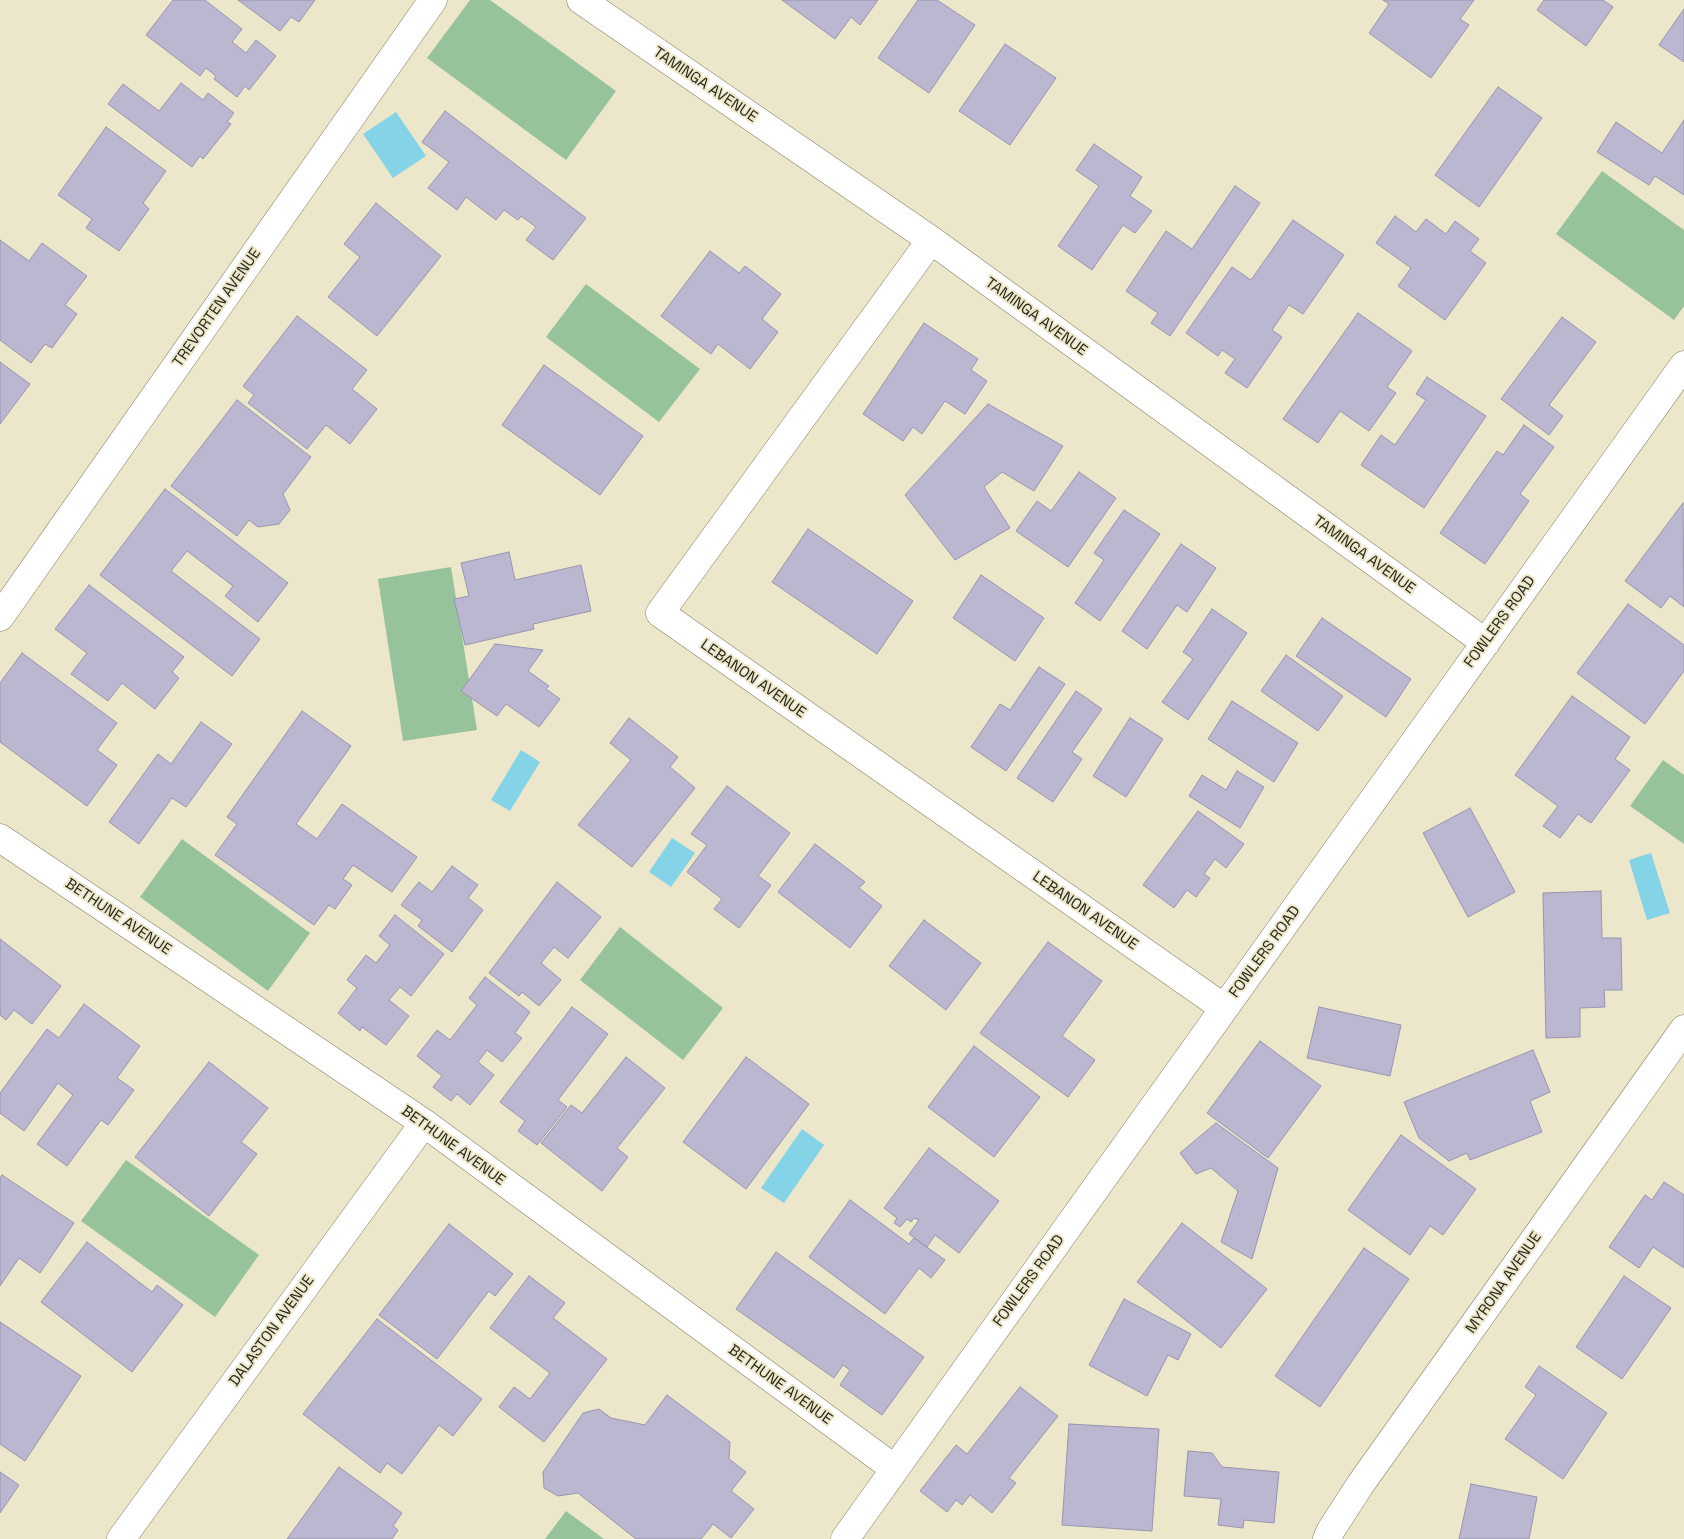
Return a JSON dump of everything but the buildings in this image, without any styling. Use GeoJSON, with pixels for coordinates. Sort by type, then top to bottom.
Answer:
{"type":"FeatureCollection","features":[{"type":"Feature","properties":{"kind":"street","name":"TREVORTEN AVENUE"},"geometry":{"type":"LineString","coordinates":[[0,617],[433,0]]}},
{"type":"Feature","properties":{"kind":"street","name":"TAMINGA AVENUE"},"geometry":{"type":"LineString","coordinates":[[581,0],[931,240],[1486,643]]}},
{"type":"Feature","properties":{"kind":"street","name":"LEBANON AVENUE"},"geometry":{"type":"LineString","coordinates":[[931,240],[660,613],[1224,1008]]}},
{"type":"Feature","properties":{"kind":"street","name":"FOWLERS ROAD"},"geometry":{"type":"LineString","coordinates":[[846,1539],[1684,365]]}},
{"type":"Feature","properties":{"kind":"street","name":"BETHUNE AVENUE"},"geometry":{"type":"LineString","coordinates":[[0,838],[424,1123],[895,1469]]}},
{"type":"Feature","properties":{"kind":"street","name":"MYRONA AVENUE"},"geometry":{"type":"LineString","coordinates":[[1327,1539],[1360,1485],[1684,1029]]}},
{"type":"Feature","properties":{"kind":"street","name":"DALASTON AVENUE"},"geometry":{"type":"LineString","coordinates":[[121,1539],[424,1123]]}},
{"type":"Feature","properties":{"kind":"green space"},"geometry":{"type":"Polygon","coordinates":[[[470,0],[490,0],[616,91],[566,160],[427,58],[470,0]]]}},
{"type":"Feature","properties":{"kind":"green space"},"geometry":{"type":"Polygon","coordinates":[[[1602,171],[1684,230],[1684,306],[1674,320],[1556,234],[1602,171]]]}},
{"type":"Feature","properties":{"kind":"green space"},"geometry":{"type":"Polygon","coordinates":[[[586,284],[700,369],[659,422],[546,337],[586,284]]]}},
{"type":"Feature","properties":{"kind":"green space"},"geometry":{"type":"Polygon","coordinates":[[[451,567],[477,730],[403,741],[378,579],[451,567]]]}},
{"type":"Feature","properties":{"kind":"green space"},"geometry":{"type":"Polygon","coordinates":[[[1663,760],[1684,775],[1684,844],[1630,806],[1663,760]]]}},
{"type":"Feature","properties":{"kind":"green space"},"geometry":{"type":"Polygon","coordinates":[[[182,839],[310,933],[268,991],[140,897],[182,839]]]}},
{"type":"Feature","properties":{"kind":"green space"},"geometry":{"type":"Polygon","coordinates":[[[620,927],[723,1008],[683,1060],[580,980],[620,927]]]}},
{"type":"Feature","properties":{"kind":"green space"},"geometry":{"type":"Polygon","coordinates":[[[126,1160],[259,1255],[215,1317],[81,1221],[126,1160]]]}},
{"type":"Feature","properties":{"kind":"green space"},"geometry":{"type":"Polygon","coordinates":[[[566,1511],[604,1539],[545,1539],[566,1511]]]}},
{"type":"Feature","properties":{"kind":"water"},"geometry":{"type":"Polygon","coordinates":[[[396,112],[426,156],[393,178],[363,134],[396,112]]]}},
{"type":"Feature","properties":{"kind":"water"},"geometry":{"type":"Polygon","coordinates":[[[521,750],[540,762],[510,811],[491,800],[521,750]]]}},
{"type":"Feature","properties":{"kind":"water"},"geometry":{"type":"Polygon","coordinates":[[[672,838],[695,853],[671,887],[649,872],[672,838]]]}},
{"type":"Feature","properties":{"kind":"water"},"geometry":{"type":"Polygon","coordinates":[[[1651,853],[1670,913],[1647,920],[1629,860],[1651,853]]]}},
{"type":"Feature","properties":{"kind":"water"},"geometry":{"type":"Polygon","coordinates":[[[802,1129],[824,1145],[784,1203],[761,1188],[802,1129]]]}}]}
